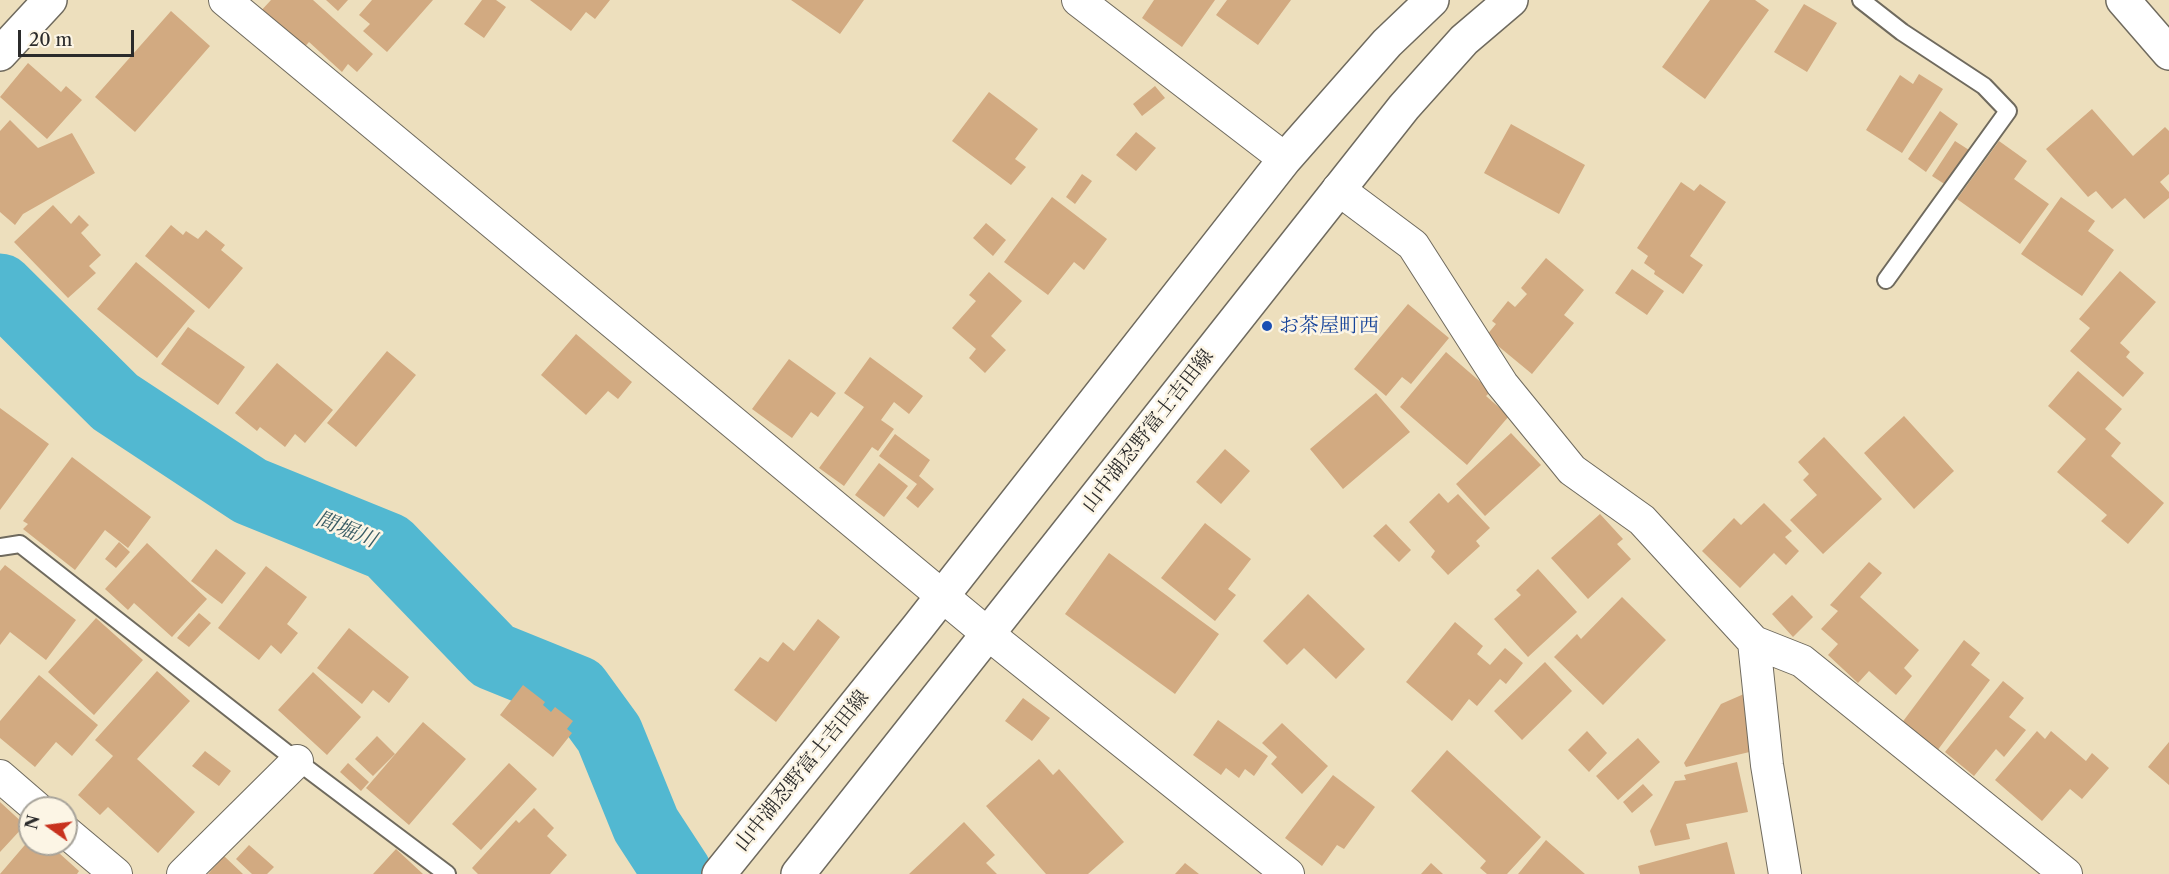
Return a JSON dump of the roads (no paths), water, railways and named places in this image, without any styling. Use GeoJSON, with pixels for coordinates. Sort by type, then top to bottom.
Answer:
{"type":"FeatureCollection","features":[{"type":"Feature","properties":{"kind":"main road"},"geometry":{"type":"LineString","coordinates":[[0,54],[50,0]]}},
{"type":"Feature","properties":{"kind":"main road","name":"山中湖忍野富士吉田線"},"geometry":{"type":"LineString","coordinates":[[729,862],[942,596],[1285,159],[1387,43],[1432,0]]}},
{"type":"Feature","properties":{"kind":"main road","name":"山中湖忍野富士吉田線"},"geometry":{"type":"LineString","coordinates":[[798,874],[1404,107],[1464,40],[1511,0]]}},
{"type":"Feature","properties":{"kind":"main road"},"geometry":{"type":"LineString","coordinates":[[2123,0],[2169,53]]}},
{"type":"Feature","properties":{"kind":"street"},"geometry":{"type":"LineString","coordinates":[[225,0],[988,634],[1288,874]]}},
{"type":"Feature","properties":{"kind":"street"},"geometry":{"type":"LineString","coordinates":[[1078,0],[1285,159]]}},
{"type":"Feature","properties":{"kind":"street"},"geometry":{"type":"LineString","coordinates":[[1338,189],[1413,245],[1502,384],[1572,470],[1642,520],[1754,642],[1802,661],[2066,874]]}},
{"type":"Feature","properties":{"kind":"street"},"geometry":{"type":"LineString","coordinates":[[1754,642],[1767,765],[1785,874]]}},
{"type":"Feature","properties":{"kind":"street"},"geometry":{"type":"LineString","coordinates":[[183,874],[297,761]]}},
{"type":"Feature","properties":{"kind":"street"},"geometry":{"type":"LineString","coordinates":[[0,776],[24,796]]}},
{"type":"Feature","properties":{"kind":"street"},"geometry":{"type":"LineString","coordinates":[[78,842],[116,874]]}},
{"type":"Feature","properties":{"kind":"lane"},"geometry":{"type":"LineString","coordinates":[[1862,0],[1902,32],[1984,86],[2008,111],[1886,280]]}},
{"type":"Feature","properties":{"kind":"lane"},"geometry":{"type":"LineString","coordinates":[[0,547],[20,544],[297,761],[447,874]]}},
{"type":"Feature","properties":{"kind":"waterway","name":"間堀川"},"geometry":{"type":"LineString","coordinates":[[0,288],[115,402],[250,491],[388,547],[493,656],[577,690],[609,734],[646,825],[678,874]]}},
{"type":"Feature","properties":{"kind":"place","name":"お茶屋町西"},"geometry":{"type":"Point","coordinates":[1267,326]}}]}
